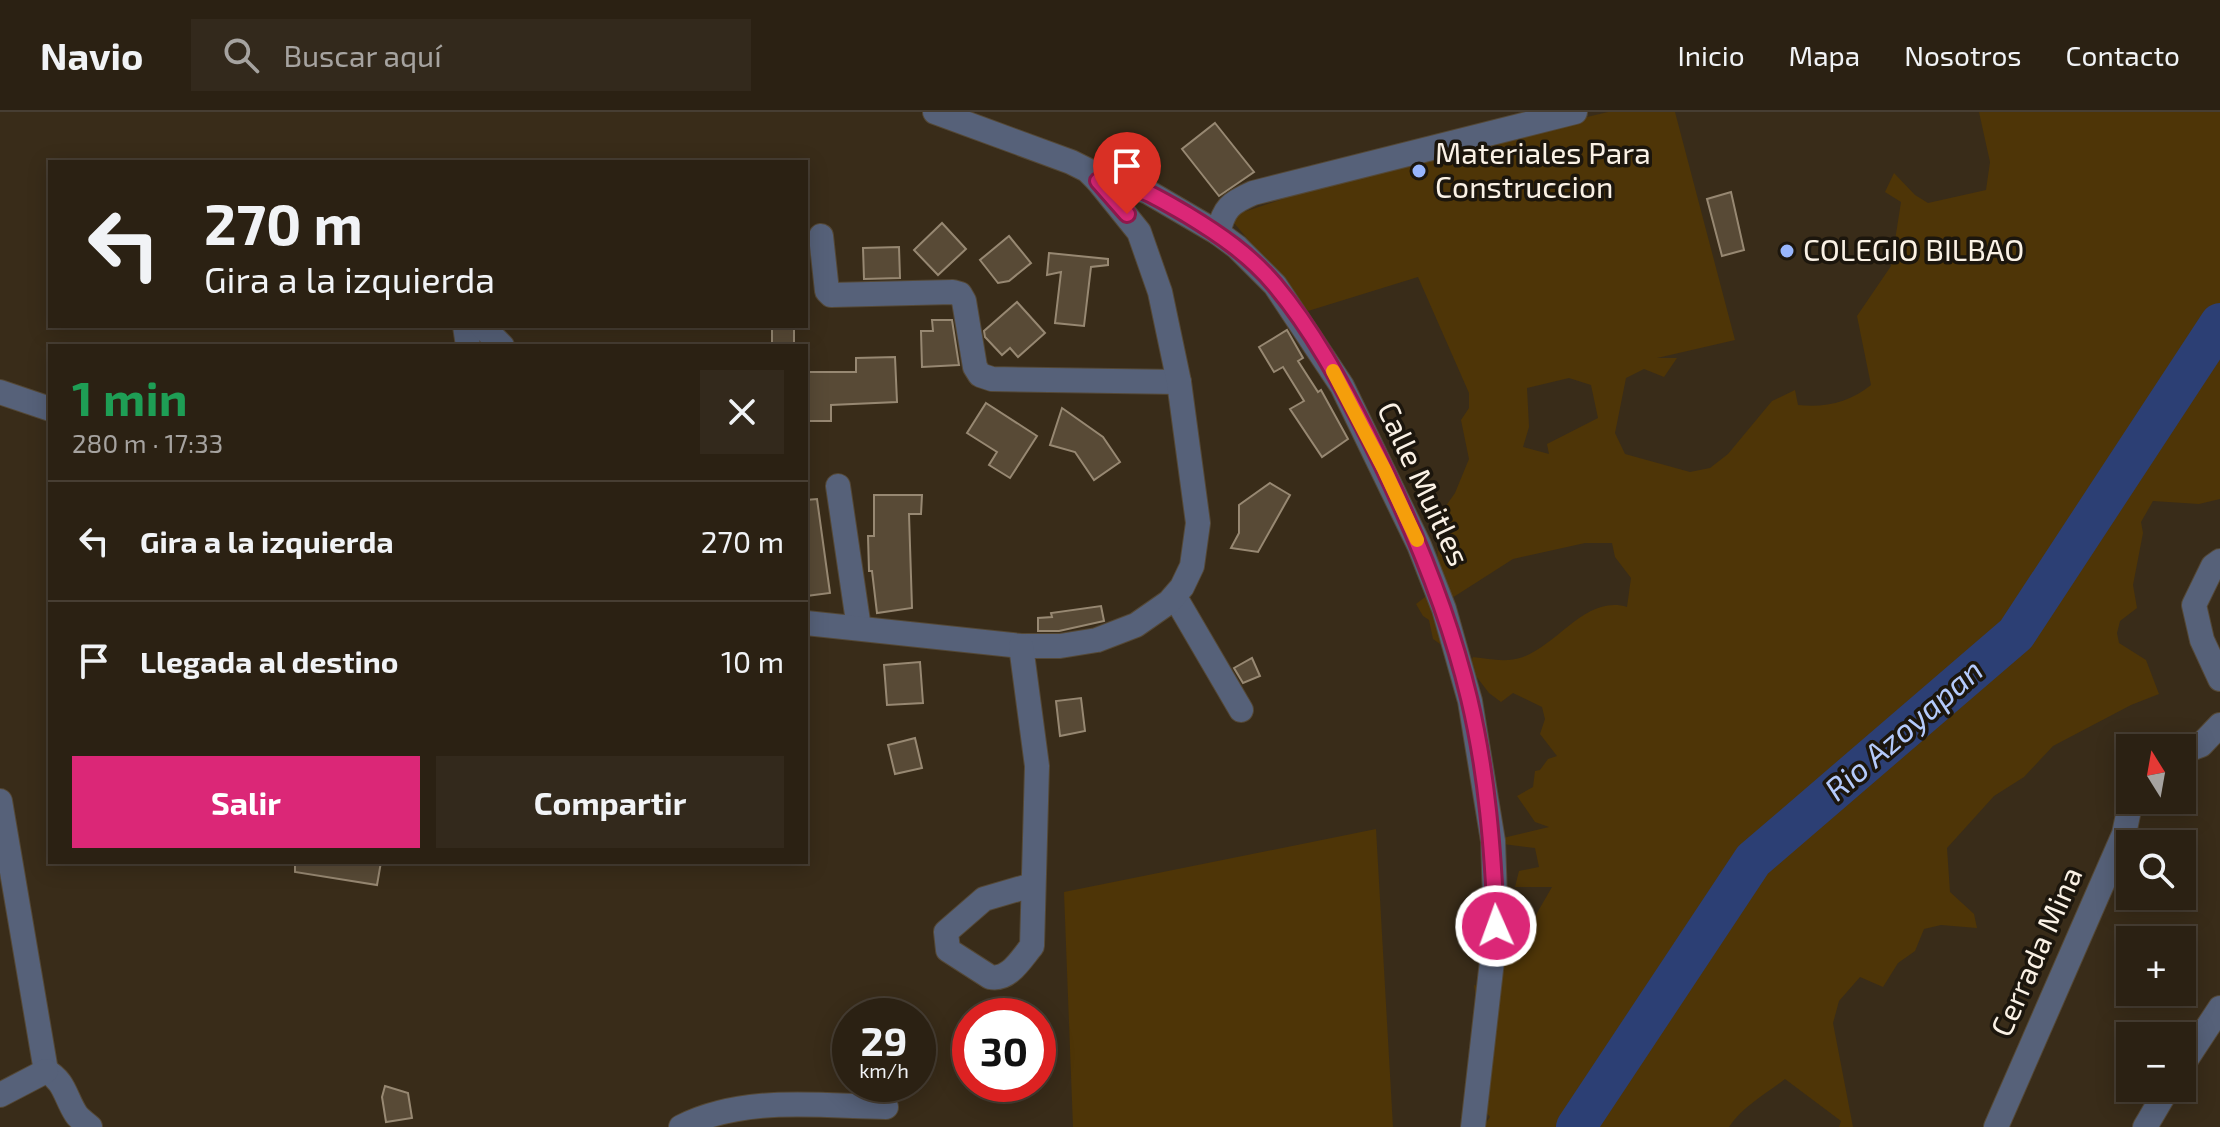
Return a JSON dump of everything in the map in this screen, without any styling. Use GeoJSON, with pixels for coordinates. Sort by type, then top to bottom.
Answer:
{"type":"FeatureCollection","features":[{"type":"Feature","properties":{"kind":"street"},"geometry":{"type":"LineString","coordinates":[[808,623],[1021,646],[1060,646],[1097,640],[1136,625],[1175,597],[1192,566],[1198,523],[1179,382],[1160,292],[1145,242],[1127,214],[1087,170],[935,112]]}},
{"type":"Feature","properties":{"kind":"street"},"geometry":{"type":"LineString","coordinates":[[1218,233],[1223,213],[1238,199],[1253,193],[1575,112]]}},
{"type":"Feature","properties":{"kind":"street","name":"Calle Muitles"},"geometry":{"type":"LineString","coordinates":[[1098,181],[1122,182],[1148,192],[1218,233],[1237,247],[1275,285],[1342,386],[1419,545],[1444,609],[1470,701],[1493,841],[1496,926],[1473,1127]]}},
{"type":"Feature","properties":{"kind":"street"},"geometry":{"type":"LineString","coordinates":[[821,236],[827,291],[831,295],[960,294],[964,301],[975,367],[980,375],[992,379],[1179,382]]}},
{"type":"Feature","properties":{"kind":"street"},"geometry":{"type":"LineString","coordinates":[[484,328],[500,344]]}},
{"type":"Feature","properties":{"kind":"street"},"geometry":{"type":"LineString","coordinates":[[0,392],[48,408]]}},
{"type":"Feature","properties":{"kind":"street"},"geometry":{"type":"LineString","coordinates":[[838,486],[859,628]]}},
{"type":"Feature","properties":{"kind":"street"},"geometry":{"type":"LineString","coordinates":[[2220,561],[2213,566],[2194,605],[2202,640],[2220,679]]}},
{"type":"Feature","properties":{"kind":"street"},"geometry":{"type":"LineString","coordinates":[[1175,597],[1241,710]]}},
{"type":"Feature","properties":{"kind":"street"},"geometry":{"type":"LineString","coordinates":[[1021,646],[1037,766],[1032,885]]}},
{"type":"Feature","properties":{"kind":"street"},"geometry":{"type":"LineString","coordinates":[[2196,747],[2220,725]]}},
{"type":"Feature","properties":{"kind":"street"},"geometry":{"type":"LineString","coordinates":[[0,801],[46,1071]]}},
{"type":"Feature","properties":{"kind":"street","name":"Cerrada Mina"},"geometry":{"type":"LineString","coordinates":[[1996,1127],[2124,834],[2128,814]]}},
{"type":"Feature","properties":{"kind":"street"},"geometry":{"type":"LineString","coordinates":[[2196,1045],[2220,1008]]}},
{"type":"Feature","properties":{"kind":"street"},"geometry":{"type":"LineString","coordinates":[[0,1095],[46,1071]]}},
{"type":"Feature","properties":{"kind":"street"},"geometry":{"type":"LineString","coordinates":[[46,1071],[57,1077],[71,1099],[76,1114],[90,1127]]}},
{"type":"Feature","properties":{"kind":"street"},"geometry":{"type":"LineString","coordinates":[[2145,1127],[2160,1102]]}},
{"type":"Feature","properties":{"kind":"street"},"geometry":{"type":"LineString","coordinates":[[681,1127],[705,1115],[720,1120],[750,1106],[886,1107]]}},
{"type":"Feature","properties":{"kind":"shaded area"},"geometry":{"type":"Polygon","coordinates":[[[1608,112],[1675,112],[1735,340],[1657,358],[1677,358],[1664,377],[1644,369],[1626,378],[1615,433],[1625,454],[1690,472],[1710,468],[1728,454],[1772,401],[1795,390],[1798,405],[1818,406],[1846,400],[1871,385],[1857,316],[1891,266],[1901,202],[1885,192],[1894,173],[1915,195],[1928,203],[1986,190],[1990,162],[1979,112],[2220,112],[2220,499],[2199,504],[2153,501],[2141,522],[2143,533],[2133,585],[2137,608],[2120,621],[2117,633],[2119,643],[2146,660],[2159,694],[2131,705],[2053,746],[2024,777],[1994,796],[1947,848],[1950,892],[1974,914],[1977,928],[1941,925],[1924,929],[1915,951],[1898,963],[1883,987],[1860,977],[1839,1001],[1833,1023],[1853,1127],[1839,1127],[1841,1121],[1785,1079],[1748,1107],[1729,1127],[1483,1127],[1490,1117],[1476,1100],[1485,1049],[1472,1022],[1479,1018],[1474,985],[1486,989],[1507,914],[1519,920],[1524,933],[1533,928],[1537,913],[1552,887],[1515,887],[1519,871],[1539,867],[1535,848],[1503,844],[1503,838],[1549,827],[1535,822],[1517,796],[1533,787],[1535,771],[1540,770],[1548,759],[1557,756],[1540,734],[1545,719],[1542,707],[1513,693],[1501,702],[1489,693],[1469,667],[1473,657],[1504,660],[1523,657],[1586,614],[1612,605],[1627,607],[1631,578],[1615,557],[1612,543],[1585,543],[1513,559],[1452,598],[1450,651],[1433,639],[1429,620],[1416,604],[1429,594],[1438,562],[1436,520],[1455,493],[1469,459],[1461,420],[1469,408],[1469,393],[1418,277],[1308,311],[1229,217],[1374,168],[1608,112]],[[1569,378],[1527,388],[1529,427],[1523,447],[1549,454],[1547,444],[1598,418],[1591,385],[1569,378]]]}},
{"type":"Feature","properties":{"kind":"shaded area"},"geometry":{"type":"Polygon","coordinates":[[[1376,829],[1393,1127],[1073,1127],[1064,892],[1376,829]]]}},
{"type":"Feature","properties":{"kind":"building"},"geometry":{"type":"Polygon","coordinates":[[[1215,123],[1254,172],[1219,196],[1182,149],[1215,123]]]}},
{"type":"Feature","properties":{"kind":"building"},"geometry":{"type":"Polygon","coordinates":[[[1731,192],[1744,250],[1722,256],[1707,199],[1731,192]]]}},
{"type":"Feature","properties":{"kind":"building"},"geometry":{"type":"Polygon","coordinates":[[[942,223],[966,249],[938,275],[914,250],[942,223]]]}},
{"type":"Feature","properties":{"kind":"building"},"geometry":{"type":"Polygon","coordinates":[[[1009,236],[1031,263],[1009,281],[998,283],[980,260],[1009,236]]]}},
{"type":"Feature","properties":{"kind":"building"},"geometry":{"type":"Polygon","coordinates":[[[899,247],[900,278],[864,279],[863,248],[899,247]]]}},
{"type":"Feature","properties":{"kind":"building"},"geometry":{"type":"Polygon","coordinates":[[[1049,253],[1108,259],[1108,265],[1091,267],[1084,326],[1055,323],[1061,272],[1047,275],[1049,253]]]}},
{"type":"Feature","properties":{"kind":"building"},"geometry":{"type":"Polygon","coordinates":[[[1017,302],[1045,333],[1018,357],[1010,348],[1002,355],[985,337],[984,331],[1017,302]]]}},
{"type":"Feature","properties":{"kind":"building"},"geometry":{"type":"Polygon","coordinates":[[[932,320],[952,320],[959,365],[922,367],[921,331],[933,331],[932,320]]]}},
{"type":"Feature","properties":{"kind":"building"},"geometry":{"type":"Polygon","coordinates":[[[772,328],[794,328],[794,344],[772,344],[772,328]]]}},
{"type":"Feature","properties":{"kind":"building"},"geometry":{"type":"Polygon","coordinates":[[[1287,330],[1303,358],[1298,361],[1318,392],[1321,390],[1348,439],[1322,457],[1290,409],[1304,401],[1283,367],[1274,372],[1259,347],[1287,330]]]}},
{"type":"Feature","properties":{"kind":"building"},"geometry":{"type":"Polygon","coordinates":[[[895,357],[897,402],[831,405],[831,421],[808,421],[808,372],[856,372],[856,358],[895,357]]]}},
{"type":"Feature","properties":{"kind":"building"},"geometry":{"type":"Polygon","coordinates":[[[986,403],[1037,436],[1010,478],[989,465],[997,452],[967,433],[986,403]]]}},
{"type":"Feature","properties":{"kind":"building"},"geometry":{"type":"Polygon","coordinates":[[[1062,408],[1103,437],[1120,462],[1094,480],[1075,452],[1050,445],[1062,408]]]}},
{"type":"Feature","properties":{"kind":"building"},"geometry":{"type":"Polygon","coordinates":[[[1270,483],[1290,495],[1258,552],[1231,548],[1239,533],[1239,505],[1270,483]]]}},
{"type":"Feature","properties":{"kind":"building"},"geometry":{"type":"Polygon","coordinates":[[[874,495],[922,495],[921,514],[909,514],[912,608],[877,613],[872,571],[869,571],[868,536],[874,536],[874,495]]]}},
{"type":"Feature","properties":{"kind":"building"},"geometry":{"type":"Polygon","coordinates":[[[817,499],[830,593],[808,596],[808,500],[817,499]]]}},
{"type":"Feature","properties":{"kind":"building"},"geometry":{"type":"Polygon","coordinates":[[[1101,606],[1104,621],[1059,631],[1038,631],[1038,618],[1052,617],[1051,613],[1101,606]]]}},
{"type":"Feature","properties":{"kind":"building"},"geometry":{"type":"Polygon","coordinates":[[[1252,658],[1260,676],[1243,683],[1234,668],[1252,658]]]}},
{"type":"Feature","properties":{"kind":"building"},"geometry":{"type":"Polygon","coordinates":[[[920,662],[923,703],[887,705],[884,665],[920,662]]]}},
{"type":"Feature","properties":{"kind":"building"},"geometry":{"type":"Polygon","coordinates":[[[1081,698],[1085,731],[1060,736],[1056,701],[1081,698]]]}},
{"type":"Feature","properties":{"kind":"building"},"geometry":{"type":"Polygon","coordinates":[[[915,738],[922,768],[895,774],[888,745],[915,738]]]}},
{"type":"Feature","properties":{"kind":"building"},"geometry":{"type":"Polygon","coordinates":[[[295,864],[381,864],[377,885],[295,872],[295,864]]]}},
{"type":"Feature","properties":{"kind":"building"},"geometry":{"type":"Polygon","coordinates":[[[385,1086],[408,1093],[412,1118],[386,1122],[382,1097],[385,1086]]]}},
{"type":"Feature","properties":{"kind":"waterway","name":"Rio Azoyapan"},"geometry":{"type":"LineString","coordinates":[[1576,1127],[1753,860],[2016,634],[2220,323]]}},
{"type":"Feature","properties":{"kind":"slow traffic"},"geometry":{"type":"LineString","coordinates":[[1333,371],[1417,540]]}},
{"type":"Feature","properties":{"kind":"place","name":"Materiales Para Construccion"},"geometry":{"type":"Point","coordinates":[1419,171]}},
{"type":"Feature","properties":{"kind":"place","name":"COLEGIO BILBAO"},"geometry":{"type":"Point","coordinates":[1787,251]}},
{"type":"Feature","properties":{"kind":"route"},"geometry":{"type":"LineString","coordinates":[[1127,214],[1098,181],[1115,180],[1148,192],[1237,247],[1275,285],[1342,386],[1419,545],[1458,654],[1470,701],[1493,841],[1496,926]]}}]}
